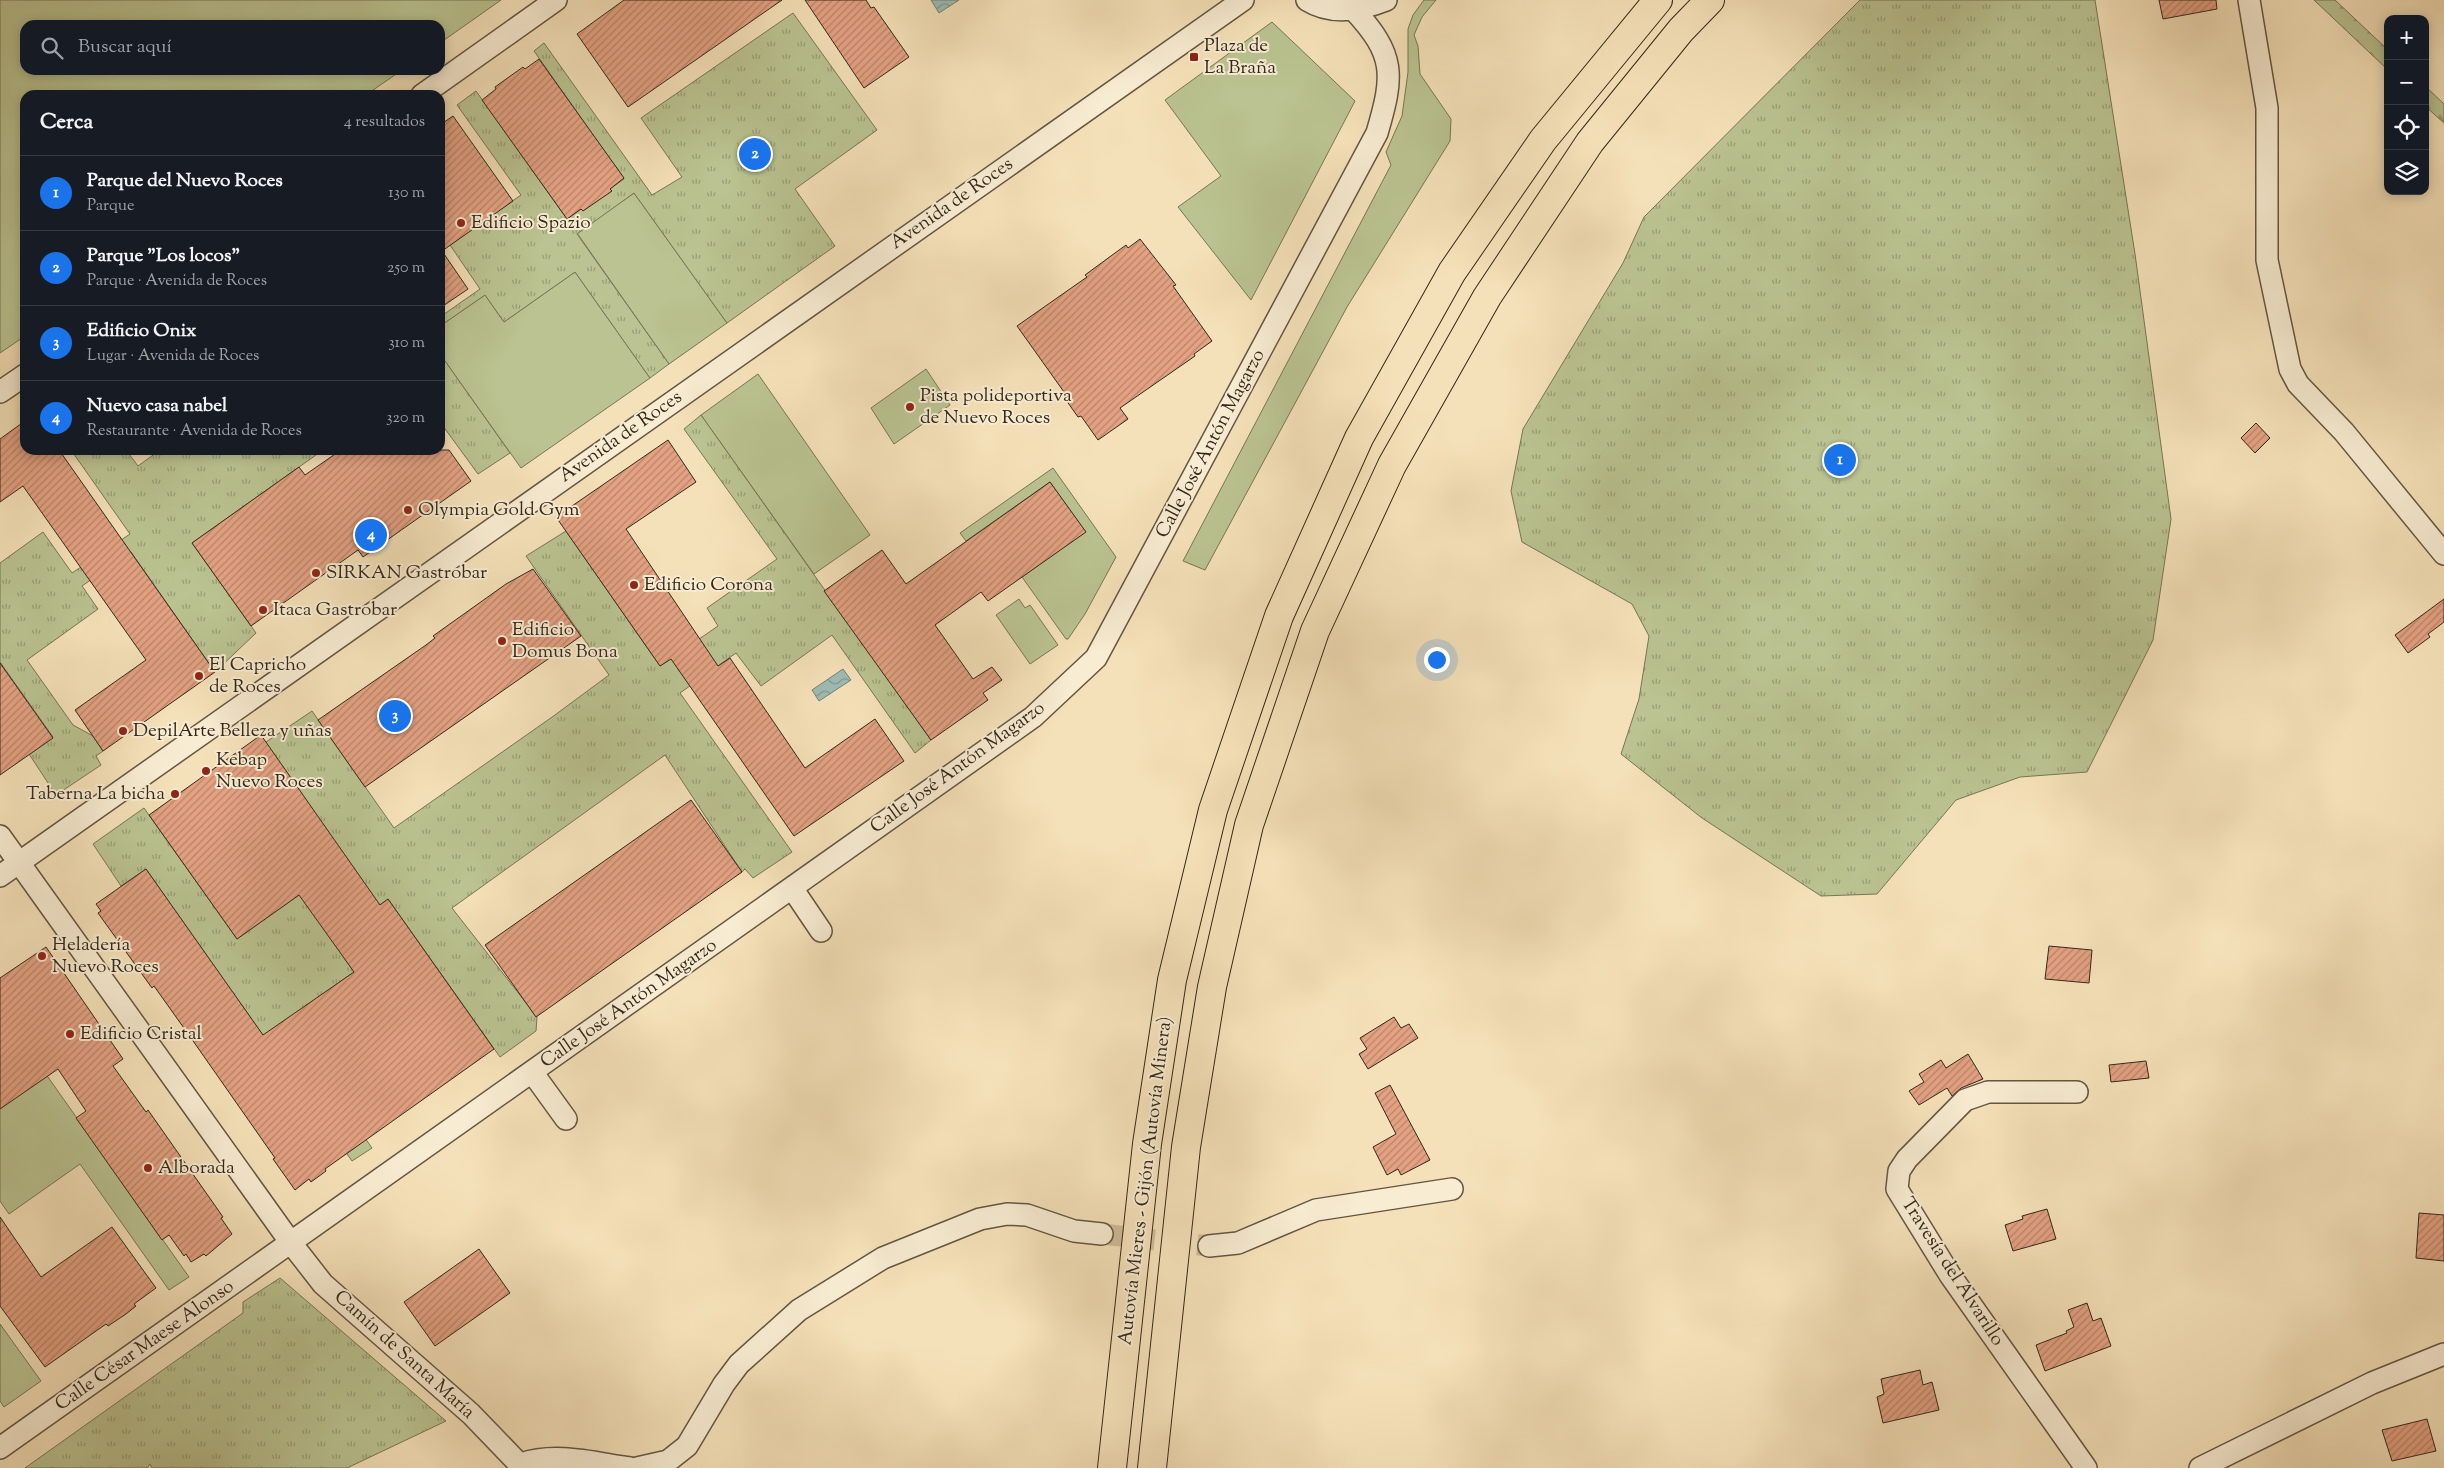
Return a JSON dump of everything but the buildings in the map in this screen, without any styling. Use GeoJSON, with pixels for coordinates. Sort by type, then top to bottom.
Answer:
{"type":"FeatureCollection","features":[{"type":"Feature","properties":{"kind":"highway","name":"Autovía Mieres - Gijón (Autovía Minera)"},"geometry":{"type":"LineString","coordinates":[[1112,1468],[1147,1144],[1172,980],[1213,810],[1279,616],[1359,438],[1452,272],[1543,140],[1658,0]]}},
{"type":"Feature","properties":{"kind":"highway"},"geometry":{"type":"LineString","coordinates":[[1152,1468],[1186,1147],[1212,987],[1249,825],[1315,631],[1392,465],[1487,297],[1590,142],[1681,30],[1710,0]]}},
{"type":"Feature","properties":{"kind":"street"},"geometry":{"type":"LineString","coordinates":[[429,90],[556,0]]}},
{"type":"Feature","properties":{"kind":"street","name":"Avenida de Roces"},"geometry":{"type":"LineString","coordinates":[[0,876],[1243,0]]}},
{"type":"Feature","properties":{"kind":"street"},"geometry":{"type":"LineString","coordinates":[[1307,0],[1313,4],[1336,10],[1366,8],[1386,0]]}},
{"type":"Feature","properties":{"kind":"street"},"geometry":{"type":"LineString","coordinates":[[2249,0],[2250,17],[2267,108],[2267,260],[2290,370],[2298,384],[2344,432],[2444,554]]}},
{"type":"Feature","properties":{"kind":"street","name":"Calle José Antón Magarzo"},"geometry":{"type":"LineString","coordinates":[[291,1243],[1033,717],[1096,658],[1377,133],[1387,100],[1390,76],[1382,48],[1372,29],[1353,9]]}},
{"type":"Feature","properties":{"kind":"street"},"geometry":{"type":"LineString","coordinates":[[0,392],[20,378]]}},
{"type":"Feature","properties":{"kind":"street","name":"Camín de Santa María"},"geometry":{"type":"LineString","coordinates":[[0,836],[291,1243],[323,1284],[471,1414],[522,1466]]}},
{"type":"Feature","properties":{"kind":"street"},"geometry":{"type":"LineString","coordinates":[[792,888],[821,931]]}},
{"type":"Feature","properties":{"kind":"street"},"geometry":{"type":"LineString","coordinates":[[532,1072],[566,1119]]}},
{"type":"Feature","properties":{"kind":"street","name":"Travesía del Alvarillo"},"geometry":{"type":"LineString","coordinates":[[2076,1092],[1988,1092],[1965,1100],[1907,1159],[1899,1171],[1897,1190],[1950,1274],[2086,1468]]}},
{"type":"Feature","properties":{"kind":"street"},"geometry":{"type":"LineString","coordinates":[[1209,1246],[1238,1243],[1316,1210],[1452,1189]]}},
{"type":"Feature","properties":{"kind":"street"},"geometry":{"type":"LineString","coordinates":[[637,1468],[668,1461],[687,1446],[724,1384],[739,1364],[799,1310],[883,1258],[980,1219],[1007,1214],[1027,1215],[1074,1231],[1102,1234]]}},
{"type":"Feature","properties":{"kind":"street","name":"Calle César Maese Alonso"},"geometry":{"type":"LineString","coordinates":[[0,1448],[291,1243]]}},
{"type":"Feature","properties":{"kind":"street"},"geometry":{"type":"LineString","coordinates":[[2200,1468],[2372,1383],[2444,1354]]}},
{"type":"Feature","properties":{"kind":"street"},"geometry":{"type":"LineString","coordinates":[[522,1466],[534,1460],[559,1458],[630,1468]]}},
{"type":"Feature","properties":{"kind":"green space"},"geometry":{"type":"Polygon","coordinates":[[[0,0],[501,0],[445,39],[445,20],[20,20],[20,75],[395,75],[373,90],[20,90],[20,339],[0,353],[0,0]]]}},
{"type":"Feature","properties":{"kind":"green space"},"geometry":{"type":"Polygon","coordinates":[[[1424,0],[1436,0],[1422,17],[1414,35],[1418,46],[1420,74],[1451,119],[1450,141],[1347,307],[1205,570],[1183,561],[1391,165],[1386,152],[1402,116],[1408,72],[1408,29],[1413,15],[1424,0]]]}},
{"type":"Feature","properties":{"kind":"green space"},"geometry":{"type":"Polygon","coordinates":[[[1860,0],[2095,0],[2135,254],[2171,519],[2153,640],[2087,772],[2020,777],[1956,800],[1877,894],[1821,896],[1702,818],[1621,754],[1639,699],[1649,636],[1632,604],[1522,542],[1511,491],[1523,429],[1623,263],[1644,217],[1860,0]]]}},
{"type":"Feature","properties":{"kind":"green space"},"geometry":{"type":"Polygon","coordinates":[[[2314,0],[2335,0],[2384,46],[2384,66],[2314,0]]]}},
{"type":"Feature","properties":{"kind":"green space"},"geometry":{"type":"Polygon","coordinates":[[[793,13],[877,130],[795,189],[835,246],[727,323],[634,193],[577,234],[669,364],[650,378],[575,272],[504,322],[485,295],[445,323],[445,314],[480,289],[450,245],[521,195],[457,105],[476,91],[567,219],[624,179],[534,51],[544,43],[652,195],[682,177],[641,118],[793,13]]]}},
{"type":"Feature","properties":{"kind":"green space"},"geometry":{"type":"Polygon","coordinates":[[[1272,22],[1355,101],[1251,300],[1178,207],[1221,176],[1165,100],[1272,22]]]}},
{"type":"Feature","properties":{"kind":"green space"},"geometry":{"type":"Polygon","coordinates":[[[2429,90],[2444,104],[2444,123],[2429,110],[2429,90]]]}},
{"type":"Feature","properties":{"kind":"green space"},"geometry":{"type":"Polygon","coordinates":[[[634,193],[727,323],[669,364],[577,233],[634,193]]]}},
{"type":"Feature","properties":{"kind":"green space"},"geometry":{"type":"Polygon","coordinates":[[[575,272],[650,378],[521,468],[445,361],[445,323],[485,295],[504,322],[575,272]]]}},
{"type":"Feature","properties":{"kind":"green space"},"geometry":{"type":"Polygon","coordinates":[[[445,361],[510,453],[478,474],[445,429],[445,361]]]}},
{"type":"Feature","properties":{"kind":"green space","name":"Pista polideportiva de Nuevo Roces"},"geometry":{"type":"Polygon","coordinates":[[[926,369],[950,405],[894,444],[871,408],[926,369]]]}},
{"type":"Feature","properties":{"kind":"green space"},"geometry":{"type":"Polygon","coordinates":[[[758,374],[870,535],[814,574],[701,415],[758,374]]]}},
{"type":"Feature","properties":{"kind":"green space"},"geometry":{"type":"Polygon","coordinates":[[[701,415],[931,740],[915,753],[832,635],[761,686],[736,653],[680,693],[792,852],[753,878],[745,869],[742,872],[665,755],[452,908],[537,1017],[536,1031],[500,1057],[388,899],[331,939],[354,972],[283,1022],[372,1148],[352,1161],[240,1003],[190,1038],[184,1022],[228,986],[146,869],[121,886],[93,844],[144,808],[237,939],[299,895],[266,742],[312,711],[394,828],[609,675],[526,556],[566,531],[660,666],[718,626],[707,608],[777,559],[684,429],[701,415]]]}},
{"type":"Feature","properties":{"kind":"green space"},"geometry":{"type":"Polygon","coordinates":[[[75,455],[130,455],[138,466],[153,455],[316,455],[192,543],[256,633],[215,672],[131,552],[82,586],[98,609],[27,660],[73,725],[93,736],[103,751],[96,756],[101,765],[56,795],[29,754],[53,737],[0,662],[0,563],[43,532],[72,573],[130,534],[75,455]]]}},
{"type":"Feature","properties":{"kind":"green space"},"geometry":{"type":"Polygon","coordinates":[[[1053,468],[1116,557],[1085,614],[1068,639],[1066,639],[1022,577],[1085,532],[1050,482],[966,541],[960,533],[1053,468]]]}},
{"type":"Feature","properties":{"kind":"green space"},"geometry":{"type":"Polygon","coordinates":[[[1019,599],[1025,608],[1030,605],[1058,645],[1030,664],[996,615],[1019,599]]]}},
{"type":"Feature","properties":{"kind":"green space"},"geometry":{"type":"Polygon","coordinates":[[[0,1009],[189,1277],[169,1290],[80,1164],[9,1214],[0,1201],[0,1009]]]}},
{"type":"Feature","properties":{"kind":"green space"},"geometry":{"type":"Polygon","coordinates":[[[280,1278],[446,1421],[347,1468],[152,1468],[150,1464],[147,1468],[25,1468],[243,1313],[243,1302],[280,1278]]]}},
{"type":"Feature","properties":{"kind":"green space"},"geometry":{"type":"Polygon","coordinates":[[[0,1324],[41,1381],[4,1407],[0,1401],[0,1324]]]}},
{"type":"Feature","properties":{"kind":"water"},"geometry":{"type":"Polygon","coordinates":[[[931,0],[959,0],[939,13],[931,0]]]}},
{"type":"Feature","properties":{"kind":"water"},"geometry":{"type":"Polygon","coordinates":[[[843,669],[851,680],[819,701],[812,690],[843,669]]]}},
{"type":"Feature","properties":{"kind":"tunnel"},"geometry":{"type":"LineString","coordinates":[[1102,1234],[1209,1246]]}},
{"type":"Feature","properties":{"kind":"place","name":"Plaza de La Braña"},"geometry":{"type":"Point","coordinates":[1194,57]}},
{"type":"Feature","properties":{"kind":"place","name":"Parque \"Los locos\""},"geometry":{"type":"Point","coordinates":[755,154]}},
{"type":"Feature","properties":{"kind":"place","name":"Edificio Spazio"},"geometry":{"type":"Point","coordinates":[461,223]}},
{"type":"Feature","properties":{"kind":"place","name":"Pista polideportiva de Nuevo Roces"},"geometry":{"type":"Point","coordinates":[910,407]}},
{"type":"Feature","properties":{"kind":"place","name":"Parque del Nuevo Roces"},"geometry":{"type":"Point","coordinates":[1840,460]}},
{"type":"Feature","properties":{"kind":"place","name":"Olympia Gold Gym"},"geometry":{"type":"Point","coordinates":[408,510]}},
{"type":"Feature","properties":{"kind":"place","name":"Nuevo casa nabel"},"geometry":{"type":"Point","coordinates":[371,535]}},
{"type":"Feature","properties":{"kind":"place","name":"SIRKAN Gastrobar"},"geometry":{"type":"Point","coordinates":[316,573]}},
{"type":"Feature","properties":{"kind":"place","name":"Edificio Corona"},"geometry":{"type":"Point","coordinates":[634,585]}},
{"type":"Feature","properties":{"kind":"place","name":"Itaca Gastrobar"},"geometry":{"type":"Point","coordinates":[263,610]}},
{"type":"Feature","properties":{"kind":"place","name":"Edificio Domus Bona"},"geometry":{"type":"Point","coordinates":[502,641]}},
{"type":"Feature","properties":{"kind":"place","name":"El Capricho de Roces"},"geometry":{"type":"Point","coordinates":[199,676]}},
{"type":"Feature","properties":{"kind":"place","name":"Edificio Onix"},"geometry":{"type":"Point","coordinates":[395,716]}},
{"type":"Feature","properties":{"kind":"place","name":"DepilArte Belleza y uñas"},"geometry":{"type":"Point","coordinates":[123,731]}},
{"type":"Feature","properties":{"kind":"place","name":"Kebap Nuevo Roces"},"geometry":{"type":"Point","coordinates":[206,771]}},
{"type":"Feature","properties":{"kind":"place","name":"Taberna La bicha"},"geometry":{"type":"Point","coordinates":[175,794]}},
{"type":"Feature","properties":{"kind":"place","name":"Heladería Nuevo Roces"},"geometry":{"type":"Point","coordinates":[42,956]}},
{"type":"Feature","properties":{"kind":"place","name":"Edificio Cristal"},"geometry":{"type":"Point","coordinates":[70,1034]}},
{"type":"Feature","properties":{"kind":"place","name":"Alborada"},"geometry":{"type":"Point","coordinates":[148,1168]}}]}
